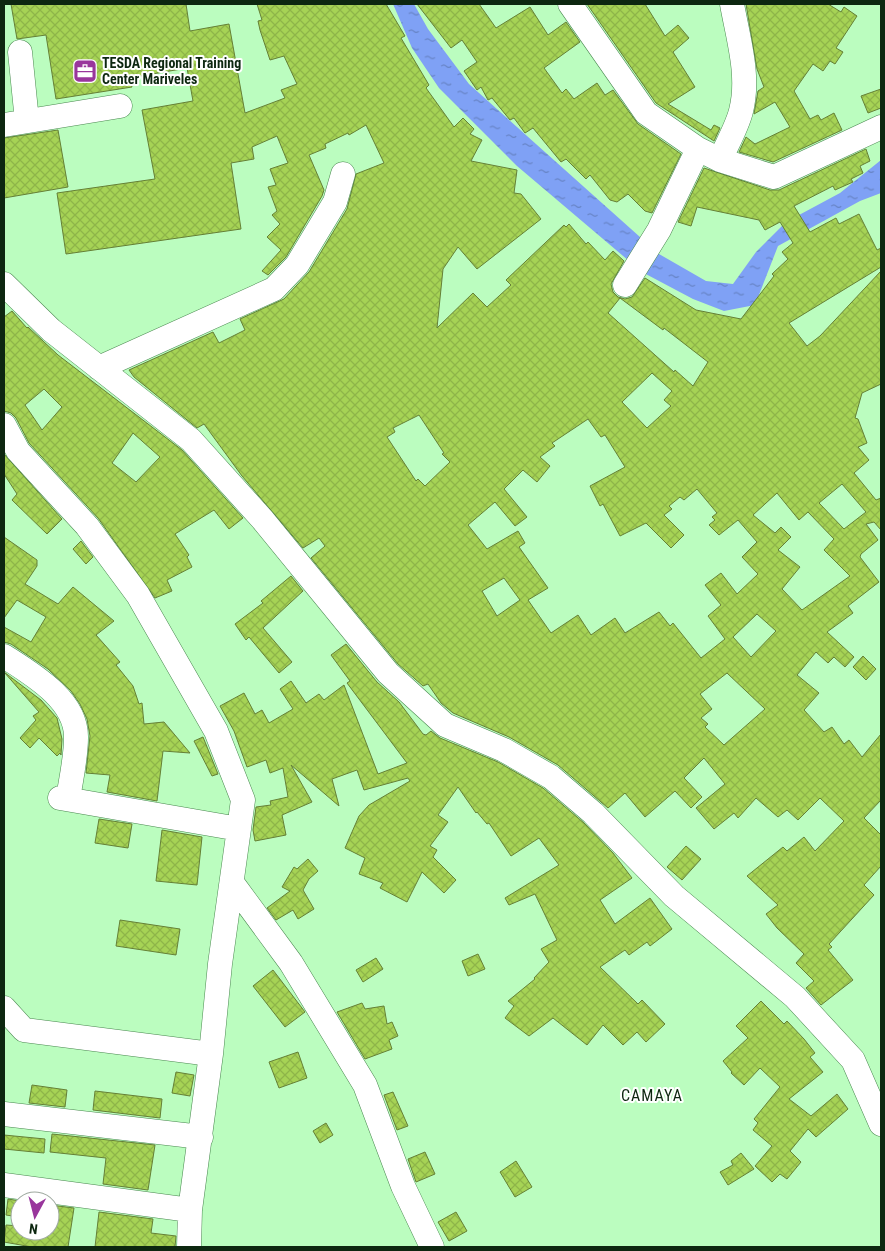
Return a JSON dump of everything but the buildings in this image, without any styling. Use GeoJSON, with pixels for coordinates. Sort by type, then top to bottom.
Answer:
{"type":"FeatureCollection","features":[{"type":"Feature","properties":{"kind":"street"},"geometry":{"type":"LineString","coordinates":[[570,4],[646,113],[698,150],[720,160],[774,177],[881,127]]}},
{"type":"Feature","properties":{"kind":"street"},"geometry":{"type":"LineString","coordinates":[[720,160],[741,112],[744,92],[744,74],[732,4]]}},
{"type":"Feature","properties":{"kind":"street"},"geometry":{"type":"LineString","coordinates":[[20,52],[27,121]]}},
{"type":"Feature","properties":{"kind":"street"},"geometry":{"type":"LineString","coordinates":[[4,125],[120,106]]}},
{"type":"Feature","properties":{"kind":"street"},"geometry":{"type":"LineString","coordinates":[[629,280],[659,230],[698,150]]}},
{"type":"Feature","properties":{"kind":"street"},"geometry":{"type":"LineString","coordinates":[[99,368],[274,289],[297,265],[335,202],[343,174]]}},
{"type":"Feature","properties":{"kind":"street"},"geometry":{"type":"LineString","coordinates":[[4,284],[51,330],[192,440],[263,520],[388,673],[445,725],[504,750],[551,777],[593,813],[674,896],[795,998],[854,1060],[881,1124]]}},
{"type":"Feature","properties":{"kind":"street"},"geometry":{"type":"LineString","coordinates":[[4,425],[18,451],[87,526],[138,595],[216,731],[243,800],[233,884],[220,964],[201,1137],[190,1210],[189,1247]]}},
{"type":"Feature","properties":{"kind":"street"},"geometry":{"type":"LineString","coordinates":[[4,656],[57,695],[72,715],[77,737],[64,798],[239,829]]}},
{"type":"Feature","properties":{"kind":"street"},"geometry":{"type":"LineString","coordinates":[[233,884],[292,963],[365,1086],[403,1186],[432,1247]]}},
{"type":"Feature","properties":{"kind":"street"},"geometry":{"type":"LineString","coordinates":[[4,1008],[14,1030],[211,1054]]}},
{"type":"Feature","properties":{"kind":"street"},"geometry":{"type":"LineString","coordinates":[[4,1114],[201,1137]]}},
{"type":"Feature","properties":{"kind":"street"},"geometry":{"type":"LineString","coordinates":[[4,1185],[190,1210]]}},
{"type":"Feature","properties":{"kind":"water"},"geometry":{"type":"Polygon","coordinates":[[[393,4],[414,4],[428,29],[469,84],[659,254],[706,281],[733,284],[756,252],[786,222],[840,193],[881,160],[881,193],[860,201],[778,246],[755,305],[724,311],[693,299],[642,272],[517,166],[439,88],[412,48],[393,4]]]}},
{"type":"Feature","properties":{"kind":"place","name":"TESDA Regional Training Center Mariveles"},"geometry":{"type":"Point","coordinates":[85,71]}},
{"type":"Feature","properties":{"kind":"district","name":"CAMAYA"},"geometry":{"type":"Point","coordinates":[652,1095]}}]}
